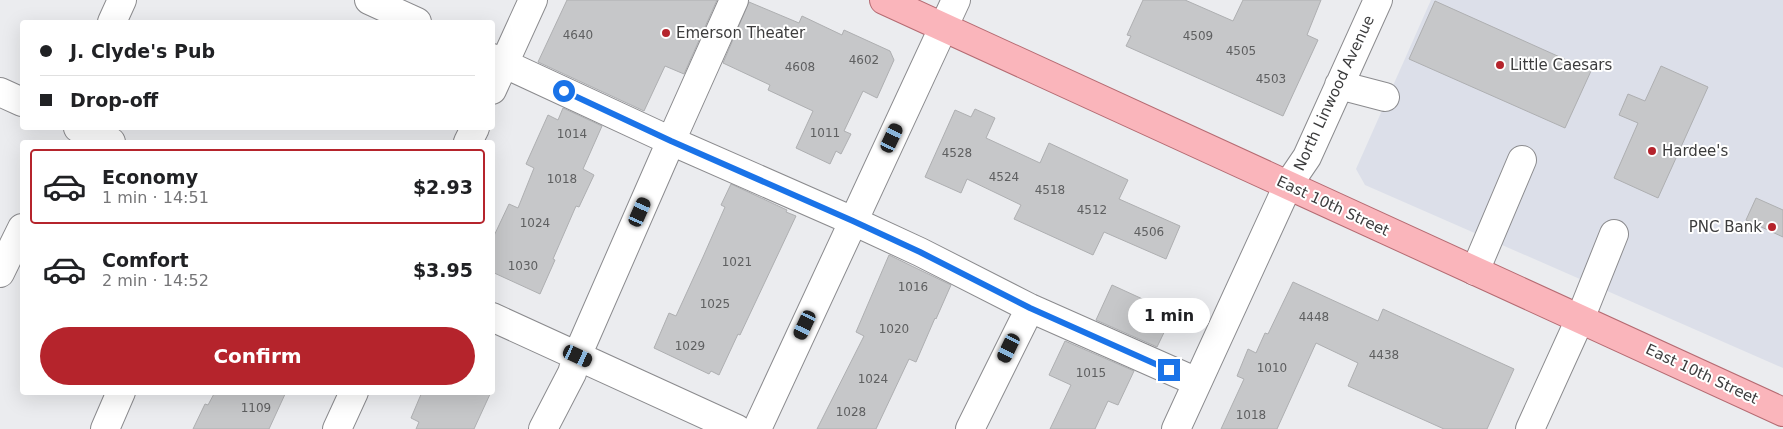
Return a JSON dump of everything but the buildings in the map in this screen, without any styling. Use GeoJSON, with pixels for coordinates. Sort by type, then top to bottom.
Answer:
{"type":"FeatureCollection","features":[{"type":"Feature","properties":{"kind":"main road","name":"East 10th Street"},"geometry":{"type":"LineString","coordinates":[[884,0],[1783,412]]}},
{"type":"Feature","properties":{"kind":"street"},"geometry":{"type":"LineString","coordinates":[[113,20],[122,0]]}},
{"type":"Feature","properties":{"kind":"street"},"geometry":{"type":"LineString","coordinates":[[369,0],[412,20]]}},
{"type":"Feature","properties":{"kind":"street"},"geometry":{"type":"LineString","coordinates":[[495,76],[498,61],[534,0]]}},
{"type":"Feature","properties":{"kind":"street"},"geometry":{"type":"LineString","coordinates":[[543,429],[572,374],[578,356],[671,141],[734,0]]}},
{"type":"Feature","properties":{"kind":"street"},"geometry":{"type":"LineString","coordinates":[[757,429],[956,0]]}},
{"type":"Feature","properties":{"kind":"street","name":"North Linwood Avenue"},"geometry":{"type":"LineString","coordinates":[[1176,429],[1288,186],[1307,157],[1378,0]]}},
{"type":"Feature","properties":{"kind":"street"},"geometry":{"type":"LineString","coordinates":[[498,61],[671,141],[853,221],[920,252],[1030,308],[1197,382]]}},
{"type":"Feature","properties":{"kind":"street"},"geometry":{"type":"LineString","coordinates":[[1339,85],[1385,97]]}},
{"type":"Feature","properties":{"kind":"street"},"geometry":{"type":"LineString","coordinates":[[0,92],[20,101]]}},
{"type":"Feature","properties":{"kind":"street"},"geometry":{"type":"LineString","coordinates":[[83,130],[106,140]]}},
{"type":"Feature","properties":{"kind":"street"},"geometry":{"type":"LineString","coordinates":[[1475,271],[1522,160]]}},
{"type":"Feature","properties":{"kind":"street"},"geometry":{"type":"LineString","coordinates":[[0,274],[20,232]]}},
{"type":"Feature","properties":{"kind":"street"},"geometry":{"type":"LineString","coordinates":[[1530,429],[1580,319],[1614,234]]}},
{"type":"Feature","properties":{"kind":"street"},"geometry":{"type":"LineString","coordinates":[[970,429],[1030,308]]}},
{"type":"Feature","properties":{"kind":"street"},"geometry":{"type":"LineString","coordinates":[[495,318],[737,429]]}},
{"type":"Feature","properties":{"kind":"street"},"geometry":{"type":"LineString","coordinates":[[105,429],[120,395]]}},
{"type":"Feature","properties":{"kind":"street"},"geometry":{"type":"LineString","coordinates":[[338,429],[353,395]]}},
{"type":"Feature","properties":{"kind":"shaded area"},"geometry":{"type":"Polygon","coordinates":[[[1431,0],[1783,0],[1783,368],[1365,185],[1356,169],[1431,0]]]}},
{"type":"Feature","properties":{"kind":"place","name":"Emerson Theater"},"geometry":{"type":"Point","coordinates":[666,33]}},
{"type":"Feature","properties":{"kind":"place","name":"Little Caesars"},"geometry":{"type":"Point","coordinates":[1500,65]}},
{"type":"Feature","properties":{"kind":"place","name":"Hardee's"},"geometry":{"type":"Point","coordinates":[1652,151]}},
{"type":"Feature","properties":{"kind":"place","name":"PNC Bank"},"geometry":{"type":"Point","coordinates":[1772,227]}},
{"type":"Feature","properties":{"kind":"route"},"geometry":{"type":"LineString","coordinates":[[564,91],[671,141],[853,221],[920,252],[1030,308],[1169,370]]}}]}
